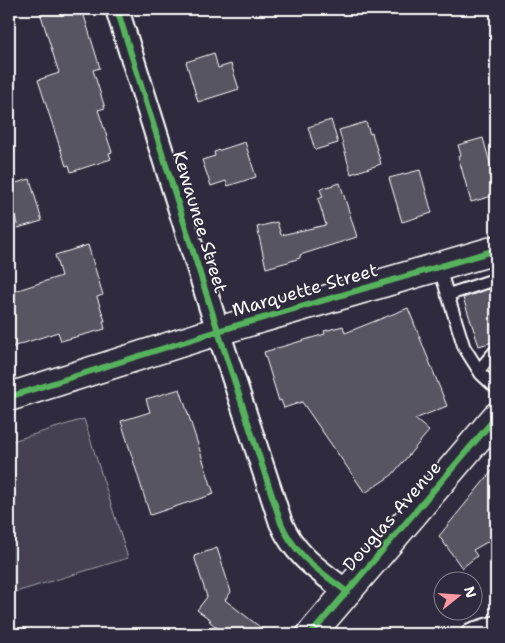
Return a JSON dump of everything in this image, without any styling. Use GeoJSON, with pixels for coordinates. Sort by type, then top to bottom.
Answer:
{"type":"FeatureCollection","features":[{"type":"Feature","properties":{"kind":"street","name":"Kewaunee Street"},"geometry":{"type":"LineString","coordinates":[[117,9],[218,331],[281,523],[287,537],[299,554],[346,592]]}},
{"type":"Feature","properties":{"kind":"street","name":"Marquette Street"},"geometry":{"type":"LineString","coordinates":[[9,396],[218,331],[496,250]]}},
{"type":"Feature","properties":{"kind":"street","name":"Douglas Avenue"},"geometry":{"type":"LineString","coordinates":[[311,634],[496,417]]}},
{"type":"Feature","properties":{"kind":"street"},"geometry":{"type":"LineString","coordinates":[[473,634],[496,628]]}},
{"type":"Feature","properties":{"kind":"lane"},"geometry":{"type":"LineString","coordinates":[[439,267],[464,347],[479,370],[496,388]]}},
{"type":"Feature","properties":{"kind":"lane"},"geometry":{"type":"LineString","coordinates":[[447,295],[496,279]]}},
{"type":"Feature","properties":{"kind":"lane"},"geometry":{"type":"LineString","coordinates":[[479,370],[496,350]]}},
{"type":"Feature","properties":{"kind":"shaded area"},"geometry":{"type":"Polygon","coordinates":[[[84,419],[128,558],[9,594],[9,442],[84,419]]]}},
{"type":"Feature","properties":{"kind":"building"},"geometry":{"type":"Polygon","coordinates":[[[39,9],[82,9],[100,68],[93,70],[105,108],[98,110],[112,152],[109,153],[111,159],[71,172],[69,165],[66,166],[38,80],[59,73],[39,9]]]}},
{"type":"Feature","properties":{"kind":"building"},"geometry":{"type":"Polygon","coordinates":[[[214,53],[218,68],[231,64],[239,89],[198,102],[186,62],[214,53]]]}},
{"type":"Feature","properties":{"kind":"building"},"geometry":{"type":"Polygon","coordinates":[[[331,120],[338,143],[315,150],[308,127],[331,120]]]}},
{"type":"Feature","properties":{"kind":"building"},"geometry":{"type":"Polygon","coordinates":[[[366,122],[370,134],[372,133],[381,164],[351,174],[339,130],[366,122]]]}},
{"type":"Feature","properties":{"kind":"building"},"geometry":{"type":"Polygon","coordinates":[[[483,138],[496,185],[496,195],[471,202],[458,156],[461,155],[458,145],[483,138]]]}},
{"type":"Feature","properties":{"kind":"building"},"geometry":{"type":"Polygon","coordinates":[[[245,142],[256,177],[228,186],[226,181],[211,186],[202,160],[215,156],[214,152],[245,142]]]}},
{"type":"Feature","properties":{"kind":"building"},"geometry":{"type":"Polygon","coordinates":[[[420,170],[432,213],[402,222],[389,178],[420,170]]]}},
{"type":"Feature","properties":{"kind":"building"},"geometry":{"type":"Polygon","coordinates":[[[30,179],[42,221],[18,228],[9,195],[9,185],[30,179]]]}},
{"type":"Feature","properties":{"kind":"building"},"geometry":{"type":"Polygon","coordinates":[[[340,183],[357,237],[266,268],[257,227],[277,222],[281,235],[326,225],[318,199],[323,197],[320,189],[340,183]]]}},
{"type":"Feature","properties":{"kind":"building"},"geometry":{"type":"Polygon","coordinates":[[[88,245],[103,295],[97,297],[105,321],[103,321],[105,329],[61,341],[58,332],[9,348],[9,293],[61,276],[55,255],[88,245]]]}},
{"type":"Feature","properties":{"kind":"building"},"geometry":{"type":"Polygon","coordinates":[[[489,289],[496,310],[496,341],[479,346],[463,298],[489,289]]]}},
{"type":"Feature","properties":{"kind":"building"},"geometry":{"type":"Polygon","coordinates":[[[408,308],[447,406],[415,419],[429,431],[392,475],[365,493],[302,402],[284,408],[281,400],[279,401],[264,352],[325,334],[324,331],[343,326],[345,333],[408,308]]]}},
{"type":"Feature","properties":{"kind":"building"},"geometry":{"type":"Polygon","coordinates":[[[180,389],[214,494],[150,515],[121,421],[150,412],[146,399],[180,389]]]}},
{"type":"Feature","properties":{"kind":"building"},"geometry":{"type":"Polygon","coordinates":[[[496,466],[496,537],[473,550],[477,556],[462,568],[439,536],[496,466]]]}},
{"type":"Feature","properties":{"kind":"building"},"geometry":{"type":"Polygon","coordinates":[[[217,548],[231,592],[225,600],[269,634],[225,634],[209,621],[211,620],[197,610],[207,597],[194,556],[217,548]]]}},
{"type":"Feature","properties":{"kind":"cycle path"},"geometry":{"type":"LineString","coordinates":[[117,9],[218,331],[281,523],[293,545],[301,554],[318,570],[347,592]]}},
{"type":"Feature","properties":{"kind":"cycle path"},"geometry":{"type":"LineString","coordinates":[[9,397],[218,331],[496,250]]}},
{"type":"Feature","properties":{"kind":"cycle path"},"geometry":{"type":"LineString","coordinates":[[311,634],[496,417]]}}]}
